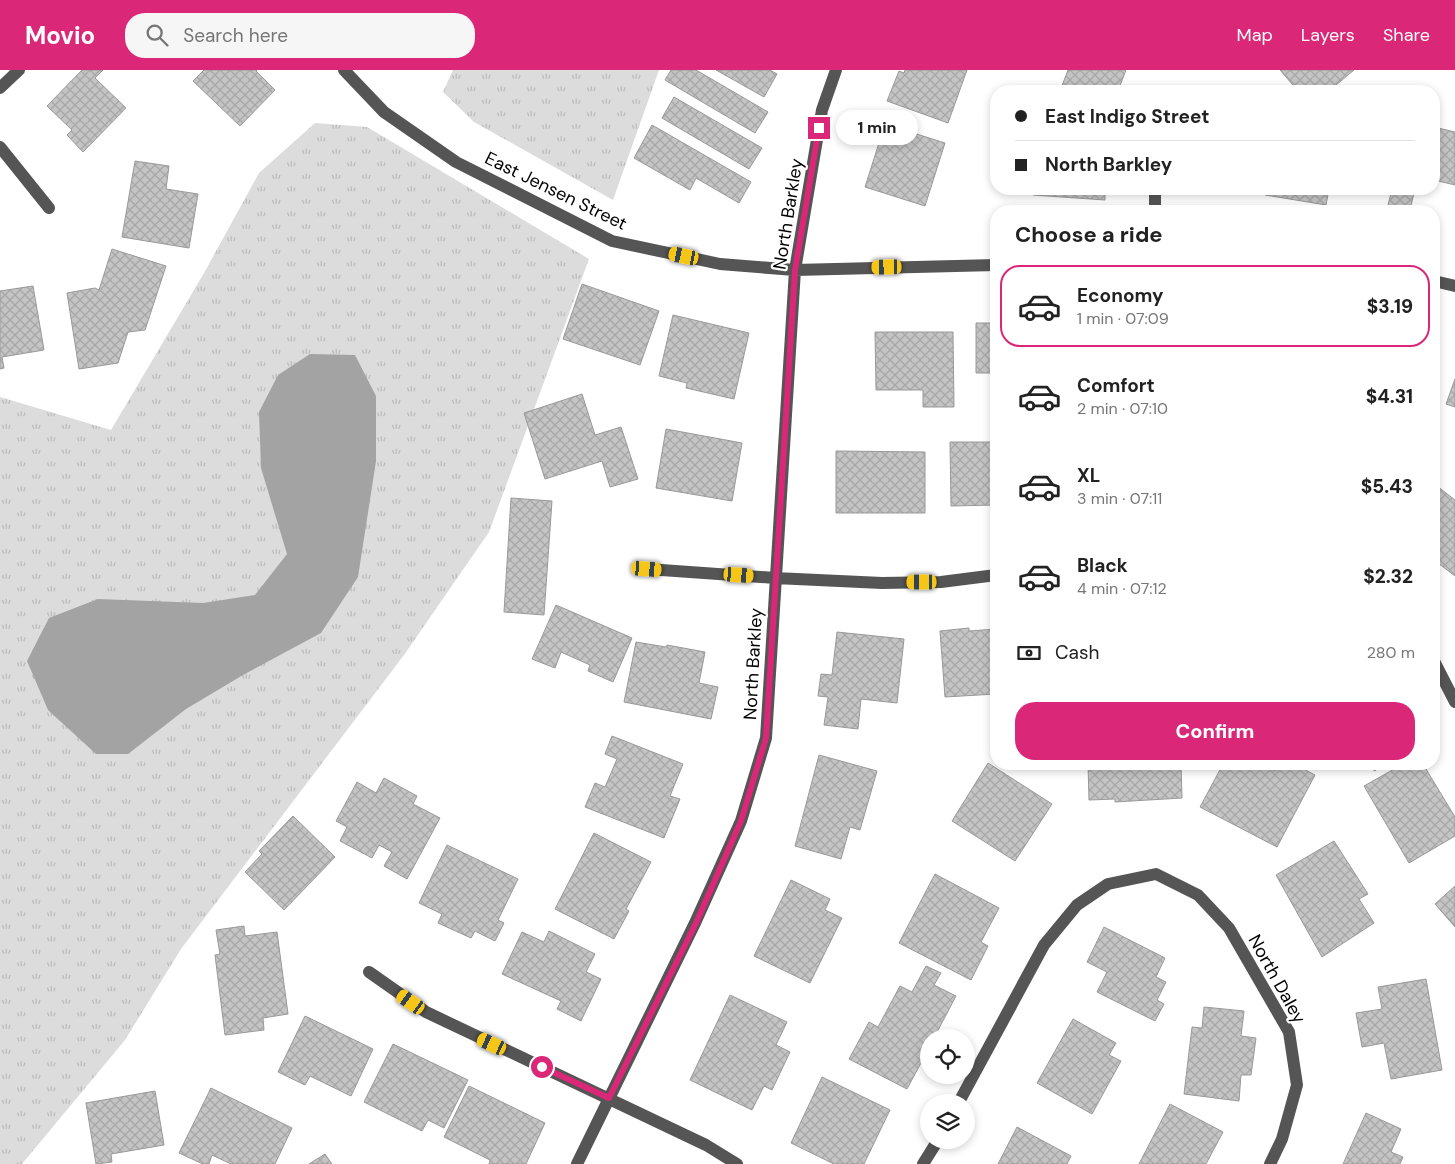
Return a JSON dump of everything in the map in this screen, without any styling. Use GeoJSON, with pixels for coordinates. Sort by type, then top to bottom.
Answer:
{"type":"FeatureCollection","features":[{"type":"Feature","properties":{"kind":"street"},"geometry":{"type":"LineString","coordinates":[[0,88],[19,70]]}},
{"type":"Feature","properties":{"kind":"street","name":"East Jensen Street"},"geometry":{"type":"LineString","coordinates":[[344,70],[384,112],[456,162],[612,241],[720,264],[795,270],[990,265]]}},
{"type":"Feature","properties":{"kind":"street","name":"North Barkley"},"geometry":{"type":"LineString","coordinates":[[577,1164],[696,923],[741,821],[766,738],[795,270],[822,110],[836,70]]}},
{"type":"Feature","properties":{"kind":"street"},"geometry":{"type":"LineString","coordinates":[[0,147],[49,208]]}},
{"type":"Feature","properties":{"kind":"street"},"geometry":{"type":"LineString","coordinates":[[1440,282],[1455,286]]}},
{"type":"Feature","properties":{"kind":"street"},"geometry":{"type":"LineString","coordinates":[[647,569],[882,583],[941,582],[990,576]]}},
{"type":"Feature","properties":{"kind":"street"},"geometry":{"type":"LineString","coordinates":[[1440,673],[1455,702]]}},
{"type":"Feature","properties":{"kind":"street","name":"North Daley"},"geometry":{"type":"LineString","coordinates":[[963,1094],[1044,944],[1077,905],[1108,884],[1156,874],[1198,895],[1229,928],[1289,1032],[1297,1085],[1282,1140],[1270,1164]]}},
{"type":"Feature","properties":{"kind":"street"},"geometry":{"type":"LineString","coordinates":[[369,972],[426,1012],[706,1145],[737,1164]]}},
{"type":"Feature","properties":{"kind":"street"},"geometry":{"type":"LineString","coordinates":[[923,1164],[932,1149]]}},
{"type":"Feature","properties":{"kind":"green space"},"geometry":{"type":"Polygon","coordinates":[[[453,70],[659,70],[613,200],[474,122],[443,92],[453,70]]]}},
{"type":"Feature","properties":{"kind":"green space"},"geometry":{"type":"Polygon","coordinates":[[[315,123],[367,127],[589,259],[489,532],[404,655],[181,949],[125,1040],[22,1164],[0,1164],[0,397],[111,430],[204,273],[259,173],[315,123]]]}},
{"type":"Feature","properties":{"kind":"shaded area"},"geometry":{"type":"Polygon","coordinates":[[[310,354],[355,355],[376,396],[376,461],[358,577],[321,633],[243,675],[186,709],[128,754],[96,754],[48,710],[27,661],[49,618],[98,599],[203,603],[255,595],[287,554],[261,468],[259,412],[278,375],[310,354]]]}},
{"type":"Feature","properties":{"kind":"building"},"geometry":{"type":"Polygon","coordinates":[[[82,70],[103,70],[95,78],[126,108],[83,152],[67,135],[72,130],[47,106],[82,70]]]}},
{"type":"Feature","properties":{"kind":"building"},"geometry":{"type":"Polygon","coordinates":[[[204,70],[257,70],[275,90],[240,126],[193,81],[204,70]]]}},
{"type":"Feature","properties":{"kind":"building"},"geometry":{"type":"Polygon","coordinates":[[[671,70],[696,70],[768,112],[755,133],[665,80],[671,70]]]}},
{"type":"Feature","properties":{"kind":"building"},"geometry":{"type":"Polygon","coordinates":[[[716,70],[770,70],[777,74],[764,97],[716,70]]]}},
{"type":"Feature","properties":{"kind":"building"},"geometry":{"type":"Polygon","coordinates":[[[905,70],[967,70],[948,123],[887,101],[899,71],[904,73],[905,70]]]}},
{"type":"Feature","properties":{"kind":"building"},"geometry":{"type":"Polygon","coordinates":[[[1068,70],[1126,70],[1120,85],[1062,85],[1068,70]]]}},
{"type":"Feature","properties":{"kind":"building"},"geometry":{"type":"Polygon","coordinates":[[[1280,70],[1354,70],[1336,85],[1293,85],[1280,70]]]}},
{"type":"Feature","properties":{"kind":"building"},"geometry":{"type":"Polygon","coordinates":[[[674,97],[762,148],[749,169],[662,118],[674,97]]]}},
{"type":"Feature","properties":{"kind":"building"},"geometry":{"type":"Polygon","coordinates":[[[885,124],[945,143],[925,206],[865,187],[885,124]]]}},
{"type":"Feature","properties":{"kind":"building"},"geometry":{"type":"Polygon","coordinates":[[[652,125],[751,182],[739,203],[696,178],[690,190],[634,158],[652,125]]]}},
{"type":"Feature","properties":{"kind":"building"},"geometry":{"type":"Polygon","coordinates":[[[1440,128],[1455,132],[1455,185],[1440,181],[1440,128]]]}},
{"type":"Feature","properties":{"kind":"building"},"geometry":{"type":"Polygon","coordinates":[[[135,161],[169,166],[166,189],[198,194],[189,248],[122,237],[135,161]]]}},
{"type":"Feature","properties":{"kind":"building"},"geometry":{"type":"Polygon","coordinates":[[[1033,195],[1105,195],[1105,200],[1033,195]]]}},
{"type":"Feature","properties":{"kind":"building"},"geometry":{"type":"Polygon","coordinates":[[[1265,195],[1328,195],[1326,205],[1265,195]]]}},
{"type":"Feature","properties":{"kind":"building"},"geometry":{"type":"Polygon","coordinates":[[[1390,195],[1414,195],[1411,205],[1388,205],[1390,195]]]}},
{"type":"Feature","properties":{"kind":"building"},"geometry":{"type":"Polygon","coordinates":[[[112,249],[166,266],[145,330],[128,332],[118,363],[79,369],[67,293],[95,288],[99,290],[112,249]]]}},
{"type":"Feature","properties":{"kind":"building"},"geometry":{"type":"Polygon","coordinates":[[[582,284],[659,311],[640,365],[563,339],[582,284]]]}},
{"type":"Feature","properties":{"kind":"building"},"geometry":{"type":"Polygon","coordinates":[[[33,286],[44,350],[2,357],[4,368],[0,369],[0,291],[33,286]]]}},
{"type":"Feature","properties":{"kind":"building"},"geometry":{"type":"Polygon","coordinates":[[[673,315],[749,333],[734,399],[686,388],[687,383],[659,376],[673,315]]]}},
{"type":"Feature","properties":{"kind":"building"},"geometry":{"type":"Polygon","coordinates":[[[976,323],[990,323],[990,373],[976,373],[976,323]]]}},
{"type":"Feature","properties":{"kind":"building"},"geometry":{"type":"Polygon","coordinates":[[[875,332],[953,332],[954,407],[923,407],[923,390],[876,390],[875,332]]]}},
{"type":"Feature","properties":{"kind":"building"},"geometry":{"type":"Polygon","coordinates":[[[1455,379],[1455,407],[1446,404],[1455,379]]]}},
{"type":"Feature","properties":{"kind":"building"},"geometry":{"type":"Polygon","coordinates":[[[582,394],[595,435],[621,427],[638,479],[610,487],[602,461],[545,479],[524,413],[582,394]]]}},
{"type":"Feature","properties":{"kind":"building"},"geometry":{"type":"Polygon","coordinates":[[[666,429],[742,443],[732,501],[656,488],[666,429]]]}},
{"type":"Feature","properties":{"kind":"building"},"geometry":{"type":"Polygon","coordinates":[[[950,442],[990,442],[990,505],[951,506],[950,442]]]}},
{"type":"Feature","properties":{"kind":"building"},"geometry":{"type":"Polygon","coordinates":[[[836,451],[925,452],[925,513],[836,513],[836,451]]]}},
{"type":"Feature","properties":{"kind":"building"},"geometry":{"type":"Polygon","coordinates":[[[1440,488],[1455,500],[1455,576],[1440,565],[1440,488]]]}},
{"type":"Feature","properties":{"kind":"building"},"geometry":{"type":"Polygon","coordinates":[[[511,498],[552,501],[544,615],[504,612],[511,498]]]}},
{"type":"Feature","properties":{"kind":"building"},"geometry":{"type":"Polygon","coordinates":[[[556,605],[632,638],[613,682],[588,671],[590,665],[561,652],[555,668],[532,659],[556,605]]]}},
{"type":"Feature","properties":{"kind":"building"},"geometry":{"type":"Polygon","coordinates":[[[969,628],[969,631],[990,629],[990,694],[945,697],[940,631],[969,628]]]}},
{"type":"Feature","properties":{"kind":"building"},"geometry":{"type":"Polygon","coordinates":[[[837,632],[904,639],[897,703],[861,699],[858,729],[824,725],[828,697],[818,696],[821,674],[832,675],[837,632]]]}},
{"type":"Feature","properties":{"kind":"building"},"geometry":{"type":"Polygon","coordinates":[[[636,642],[705,652],[699,683],[718,687],[711,719],[624,702],[636,642]]]}},
{"type":"Feature","properties":{"kind":"building"},"geometry":{"type":"Polygon","coordinates":[[[612,736],[683,764],[670,796],[680,799],[664,838],[585,807],[595,783],[605,787],[617,759],[605,754],[612,736]]]}},
{"type":"Feature","properties":{"kind":"building"},"geometry":{"type":"Polygon","coordinates":[[[819,755],[877,771],[860,830],[850,827],[841,859],[795,846],[819,755]]]}},
{"type":"Feature","properties":{"kind":"building"},"geometry":{"type":"Polygon","coordinates":[[[988,763],[990,764],[990,770],[999,770],[1052,804],[1015,861],[952,821],[988,763]]]}},
{"type":"Feature","properties":{"kind":"building"},"geometry":{"type":"Polygon","coordinates":[[[1088,770],[1181,770],[1182,798],[1115,802],[1115,799],[1089,800],[1088,770]]]}},
{"type":"Feature","properties":{"kind":"building"},"geometry":{"type":"Polygon","coordinates":[[[1220,770],[1305,770],[1315,775],[1277,847],[1200,807],[1220,770]]]}},
{"type":"Feature","properties":{"kind":"building"},"geometry":{"type":"Polygon","coordinates":[[[1392,770],[1427,770],[1455,817],[1455,836],[1409,863],[1364,786],[1392,770]]]}},
{"type":"Feature","properties":{"kind":"building"},"geometry":{"type":"Polygon","coordinates":[[[384,778],[417,796],[413,804],[440,818],[407,879],[384,866],[392,852],[379,845],[372,858],[340,841],[347,827],[336,821],[357,782],[376,793],[384,778]]]}},
{"type":"Feature","properties":{"kind":"building"},"geometry":{"type":"Polygon","coordinates":[[[293,816],[335,857],[284,910],[245,872],[262,854],[259,851],[293,816]]]}},
{"type":"Feature","properties":{"kind":"building"},"geometry":{"type":"Polygon","coordinates":[[[594,833],[651,862],[626,909],[629,911],[614,939],[555,909],[594,833]]]}},
{"type":"Feature","properties":{"kind":"building"},"geometry":{"type":"Polygon","coordinates":[[[1334,841],[1368,894],[1359,899],[1374,923],[1322,957],[1276,875],[1334,841]]]}},
{"type":"Feature","properties":{"kind":"building"},"geometry":{"type":"Polygon","coordinates":[[[447,845],[518,879],[498,920],[504,923],[495,941],[475,931],[471,938],[438,923],[442,914],[419,903],[447,845]]]}},
{"type":"Feature","properties":{"kind":"building"},"geometry":{"type":"Polygon","coordinates":[[[935,874],[999,908],[981,942],[988,946],[971,980],[899,943],[935,874]]]}},
{"type":"Feature","properties":{"kind":"building"},"geometry":{"type":"Polygon","coordinates":[[[791,880],[830,899],[825,910],[842,918],[810,983],[754,956],[791,880]]]}},
{"type":"Feature","properties":{"kind":"building"},"geometry":{"type":"Polygon","coordinates":[[[1455,886],[1455,927],[1435,904],[1455,886]]]}},
{"type":"Feature","properties":{"kind":"building"},"geometry":{"type":"Polygon","coordinates":[[[244,926],[245,936],[277,932],[288,1014],[263,1018],[264,1030],[225,1035],[215,955],[220,954],[216,930],[244,926]]]}},
{"type":"Feature","properties":{"kind":"building"},"geometry":{"type":"Polygon","coordinates":[[[1104,927],[1165,958],[1156,977],[1166,982],[1157,1000],[1164,1004],[1155,1021],[1097,992],[1107,972],[1087,962],[1104,927]]]}},
{"type":"Feature","properties":{"kind":"building"},"geometry":{"type":"Polygon","coordinates":[[[549,931],[595,954],[586,972],[601,979],[581,1021],[557,1009],[561,1001],[502,974],[522,932],[544,942],[549,931]]]}},
{"type":"Feature","properties":{"kind":"building"},"geometry":{"type":"Polygon","coordinates":[[[926,966],[941,973],[934,985],[956,996],[939,1029],[920,1029],[920,1065],[907,1089],[849,1059],[869,1022],[878,1027],[900,986],[912,992],[926,966]]]}},
{"type":"Feature","properties":{"kind":"building"},"geometry":{"type":"Polygon","coordinates":[[[1426,979],[1442,1070],[1391,1079],[1384,1043],[1362,1047],[1356,1013],[1382,1009],[1378,987],[1426,979]]]}},
{"type":"Feature","properties":{"kind":"building"},"geometry":{"type":"Polygon","coordinates":[[[730,995],[787,1022],[776,1045],[790,1052],[772,1090],[764,1086],[752,1110],[690,1080],[730,995]]]}},
{"type":"Feature","properties":{"kind":"building"},"geometry":{"type":"Polygon","coordinates":[[[1204,1007],[1244,1011],[1241,1036],[1256,1038],[1251,1075],[1241,1075],[1239,1101],[1184,1094],[1192,1027],[1202,1028],[1204,1007]]]}},
{"type":"Feature","properties":{"kind":"building"},"geometry":{"type":"Polygon","coordinates":[[[305,1016],[373,1049],[351,1096],[310,1076],[305,1085],[278,1072],[305,1016]]]}},
{"type":"Feature","properties":{"kind":"building"},"geometry":{"type":"Polygon","coordinates":[[[1073,1019],[1116,1043],[1109,1055],[1121,1061],[1092,1114],[1037,1083],[1073,1019]]]}},
{"type":"Feature","properties":{"kind":"building"},"geometry":{"type":"Polygon","coordinates":[[[393,1044],[468,1080],[444,1128],[428,1120],[422,1131],[364,1102],[393,1044]]]}},
{"type":"Feature","properties":{"kind":"building"},"geometry":{"type":"Polygon","coordinates":[[[822,1077],[890,1110],[864,1164],[834,1164],[791,1143],[822,1077]]]}},
{"type":"Feature","properties":{"kind":"building"},"geometry":{"type":"Polygon","coordinates":[[[469,1086],[545,1123],[526,1164],[489,1164],[490,1160],[444,1137],[469,1086]]]}},
{"type":"Feature","properties":{"kind":"building"},"geometry":{"type":"Polygon","coordinates":[[[211,1088],[292,1128],[275,1164],[231,1164],[212,1155],[209,1164],[203,1164],[179,1153],[211,1088]]]}},
{"type":"Feature","properties":{"kind":"building"},"geometry":{"type":"Polygon","coordinates":[[[155,1091],[164,1145],[111,1154],[112,1162],[96,1164],[86,1103],[155,1091]]]}},
{"type":"Feature","properties":{"kind":"building"},"geometry":{"type":"Polygon","coordinates":[[[1170,1104],[1223,1132],[1206,1164],[1139,1164],[1170,1104]]]}},
{"type":"Feature","properties":{"kind":"building"},"geometry":{"type":"Polygon","coordinates":[[[1366,1113],[1401,1129],[1391,1152],[1403,1157],[1400,1164],[1343,1164],[1366,1113]]]}},
{"type":"Feature","properties":{"kind":"building"},"geometry":{"type":"Polygon","coordinates":[[[1017,1127],[1071,1156],[1067,1164],[998,1164],[1017,1127]]]}},
{"type":"Feature","properties":{"kind":"building"},"geometry":{"type":"Polygon","coordinates":[[[325,1154],[332,1164],[309,1164],[325,1154]]]}},
{"type":"Feature","properties":{"kind":"route"},"geometry":{"type":"LineString","coordinates":[[542,1067],[609,1098],[696,923],[741,821],[766,738],[795,270],[819,128]]}}]}
